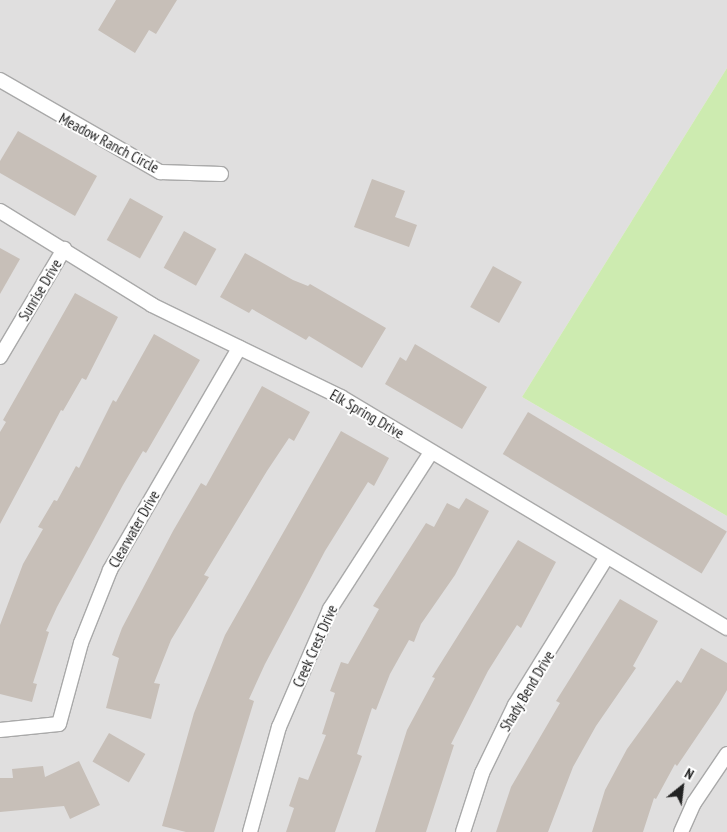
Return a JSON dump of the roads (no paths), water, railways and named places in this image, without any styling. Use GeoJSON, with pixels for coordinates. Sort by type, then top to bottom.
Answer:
{"type":"FeatureCollection","features":[{"type":"Feature","properties":{"kind":"street","name":"Meadow Ranch Circle"},"geometry":{"type":"LineString","coordinates":[[0,80],[30,99],[160,172],[221,174]]}},
{"type":"Feature","properties":{"kind":"street","name":"Elk Spring Drive"},"geometry":{"type":"LineString","coordinates":[[0,211],[152,305],[341,397],[606,558],[727,628]]}},
{"type":"Feature","properties":{"kind":"street","name":"Sunrise Drive"},"geometry":{"type":"LineString","coordinates":[[0,356],[64,249]]}},
{"type":"Feature","properties":{"kind":"street","name":"Clearwater Drive"},"geometry":{"type":"LineString","coordinates":[[0,730],[59,724],[81,643],[110,570],[239,348]]}},
{"type":"Feature","properties":{"kind":"street","name":"Creek Crest Drive"},"geometry":{"type":"LineString","coordinates":[[250,832],[279,726],[330,609],[431,452]]}},
{"type":"Feature","properties":{"kind":"street","name":"Shady Bend Drive"},"geometry":{"type":"LineString","coordinates":[[463,832],[482,772],[515,705],[606,558]]}},
{"type":"Feature","properties":{"kind":"street"},"geometry":{"type":"LineString","coordinates":[[681,832],[694,803],[727,754]]}}]}
